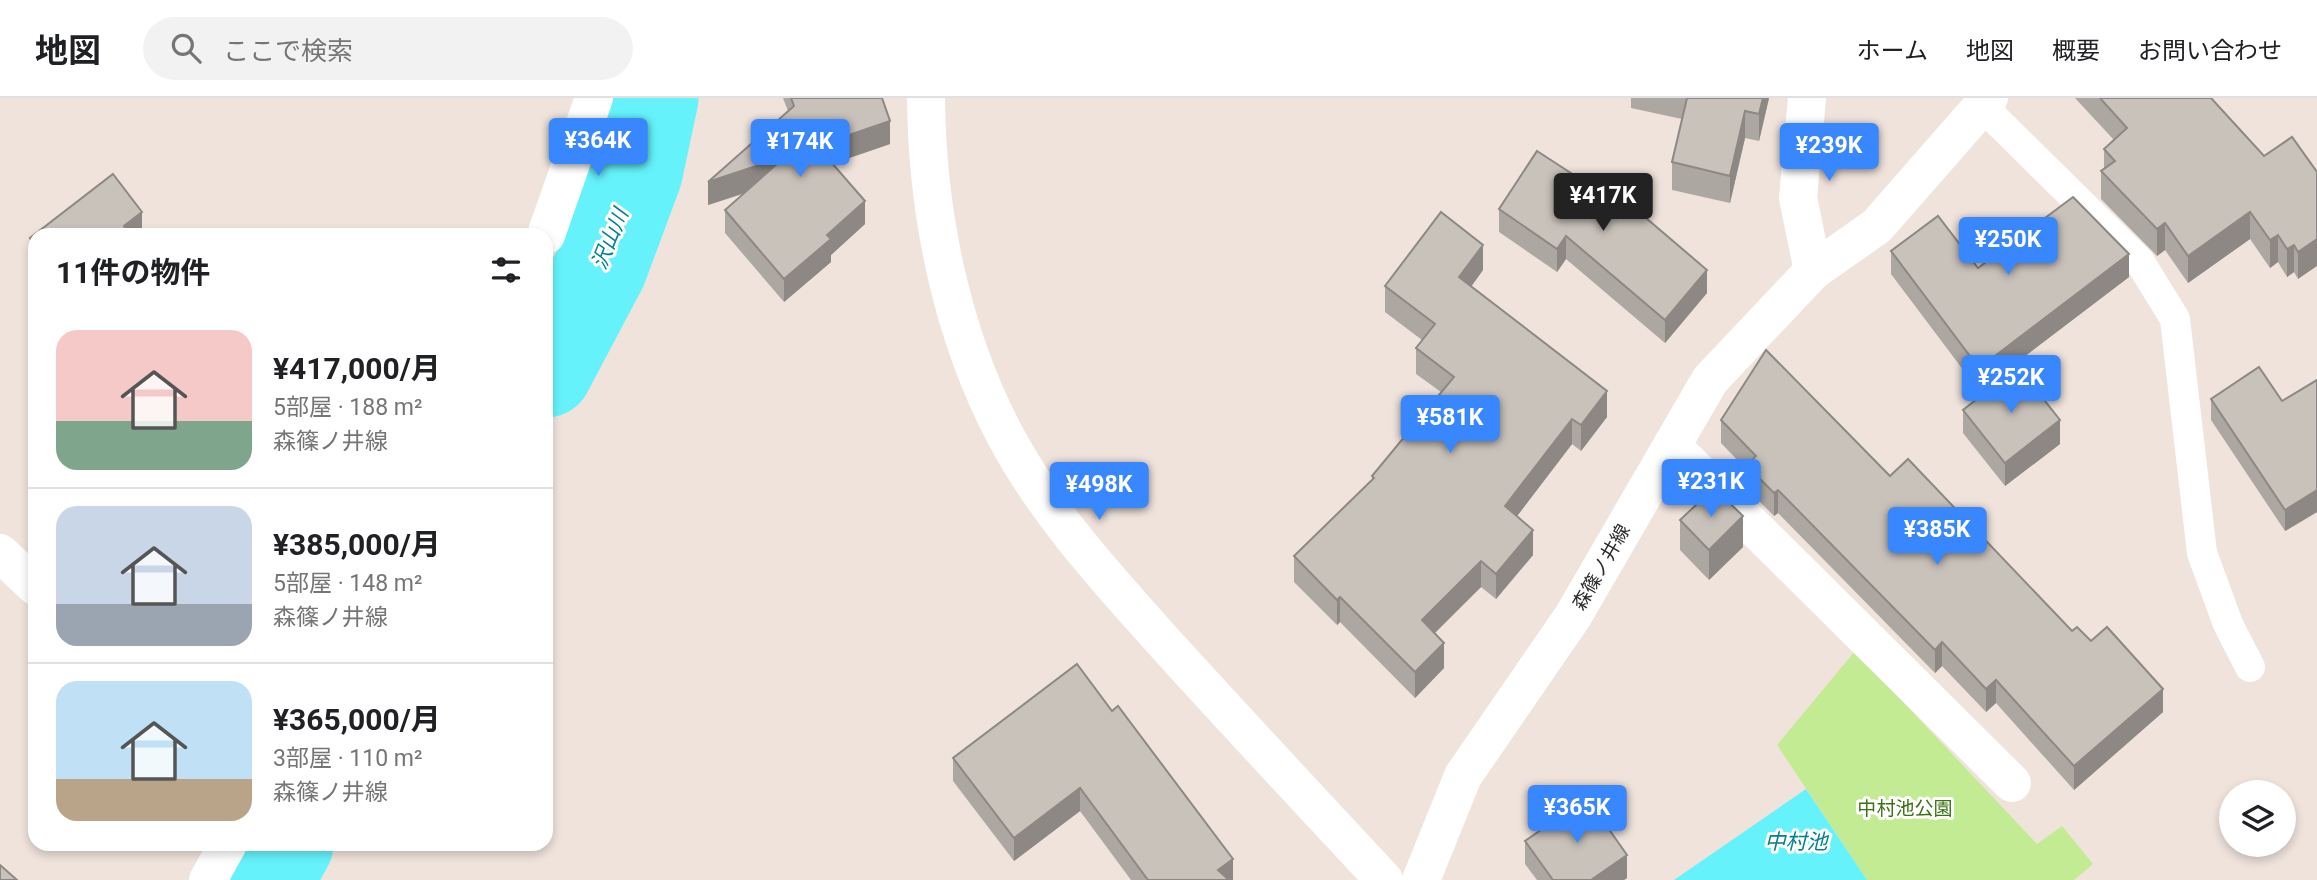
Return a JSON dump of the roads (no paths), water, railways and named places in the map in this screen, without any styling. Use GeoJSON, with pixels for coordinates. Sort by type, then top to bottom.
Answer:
{"type":"FeatureCollection","features":[{"type":"Feature","properties":{"kind":"street"},"geometry":{"type":"LineString","coordinates":[[548,228],[594,98]]}},
{"type":"Feature","properties":{"kind":"street"},"geometry":{"type":"LineString","coordinates":[[926,98],[936,220],[959,325],[1004,434],[1054,515],[1112,584],[1384,880]]}},
{"type":"Feature","properties":{"kind":"street"},"geometry":{"type":"LineString","coordinates":[[1807,98],[1798,198],[1813,271]]}},
{"type":"Feature","properties":{"kind":"street","name":"森篠ノ井線"},"geometry":{"type":"LineString","coordinates":[[1421,880],[1463,776],[1573,616],[1710,380],[1813,271],[1877,226],[1986,102]]}},
{"type":"Feature","properties":{"kind":"street"},"geometry":{"type":"LineString","coordinates":[[1672,446],[2012,783]]}},
{"type":"Feature","properties":{"kind":"street"},"geometry":{"type":"LineString","coordinates":[[0,553],[28,579]]}},
{"type":"Feature","properties":{"kind":"street"},"geometry":{"type":"LineString","coordinates":[[208,880],[224,851]]}},
{"type":"Feature","properties":{"kind":"lane"},"geometry":{"type":"LineString","coordinates":[[1986,102],[2140,262],[2175,319],[2202,553],[2228,624],[2250,667]]}},
{"type":"Feature","properties":{"kind":"water","name":"中村池"},"geometry":{"type":"Polygon","coordinates":[[[1806,789],[1867,880],[1674,880],[1806,789]]]}},
{"type":"Feature","properties":{"kind":"waterway","name":"沢山川"},"geometry":{"type":"LineString","coordinates":[[553,358],[601,267],[636,173],[652,98]]}},
{"type":"Feature","properties":{"kind":"waterway","name":"沢山川"},"geometry":{"type":"LineString","coordinates":[[267,880],[283,851]]}},
{"type":"Feature","properties":{"kind":"park label","name":"中村池公園"},"geometry":{"type":"Point","coordinates":[1905,808]}}]}
